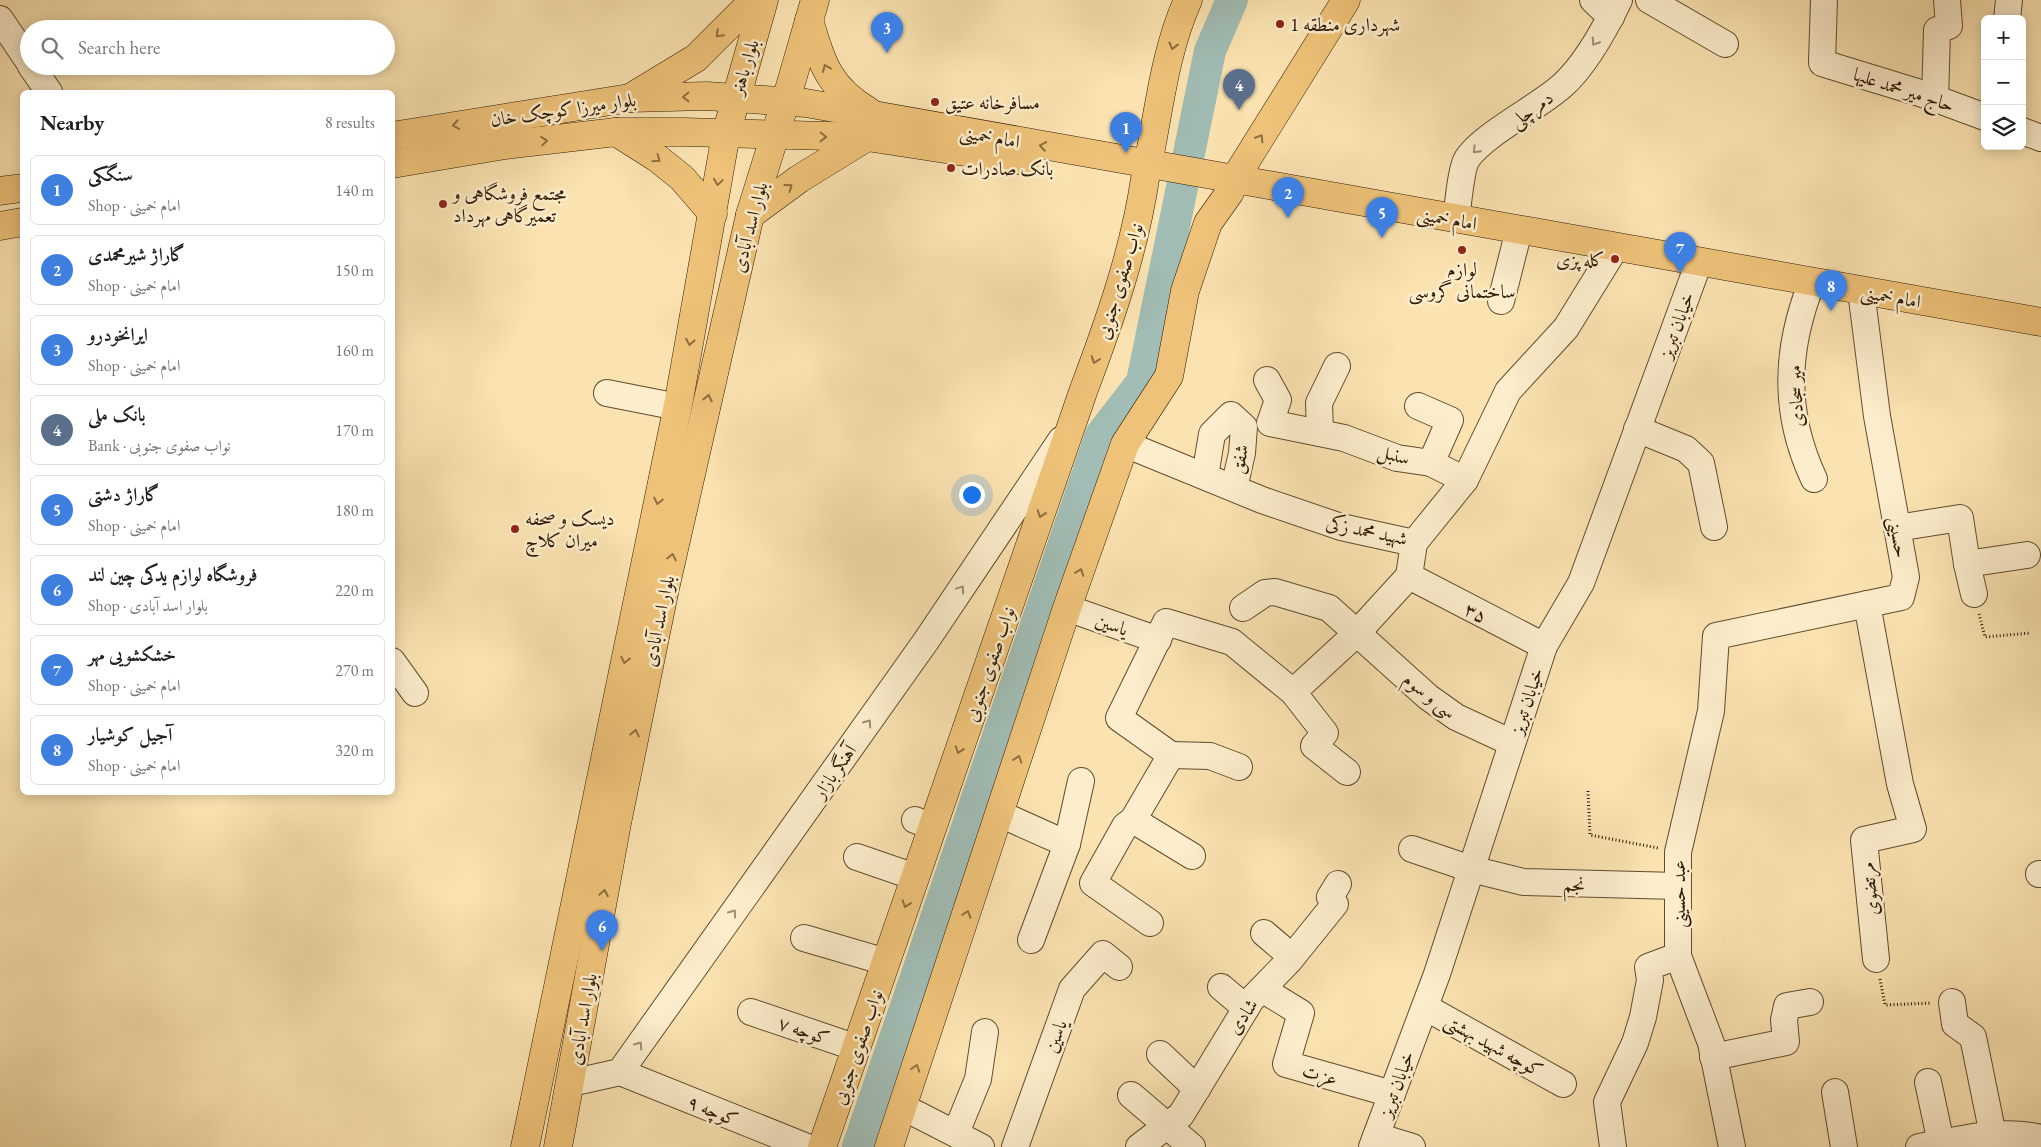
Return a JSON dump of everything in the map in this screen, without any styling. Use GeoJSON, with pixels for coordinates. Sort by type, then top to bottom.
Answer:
{"type":"FeatureCollection","features":[{"type":"Feature","properties":{"kind":"main road"},"geometry":{"type":"LineString","coordinates":[[630,98],[696,58],[754,0]]}},
{"type":"Feature","properties":{"kind":"main road","name":"بلوار باهنر"},"geometry":{"type":"LineString","coordinates":[[726,134],[764,0]]}},
{"type":"Feature","properties":{"kind":"main road","name":"نواب صفوی جنوبی"},"geometry":{"type":"LineString","coordinates":[[822,1147],[916,877],[924,823],[1118,297],[1140,208],[1153,173],[1171,51],[1179,20],[1188,0]]}},
{"type":"Feature","properties":{"kind":"main road"},"geometry":{"type":"LineString","coordinates":[[889,1147],[904,1107],[1067,608],[1125,444],[1169,376],[1185,291],[1208,223],[1226,185],[1346,0]]}},
{"type":"Feature","properties":{"kind":"main road"},"geometry":{"type":"LineString","coordinates":[[785,102],[812,10]]}},
{"type":"Feature","properties":{"kind":"main road"},"geometry":{"type":"LineString","coordinates":[[750,215],[869,125],[852,102],[831,81],[818,51],[812,10]]}},
{"type":"Feature","properties":{"kind":"main road","name":"بلوار میرزا کوچک خان"},"geometry":{"type":"LineString","coordinates":[[395,135],[630,98],[735,97]]}},
{"type":"Feature","properties":{"kind":"main road","name":"امام خمینی"},"geometry":{"type":"LineString","coordinates":[[735,97],[785,102],[869,125]]}},
{"type":"Feature","properties":{"kind":"main road","name":"بلوار اسد آبادی"},"geometry":{"type":"LineString","coordinates":[[558,1147],[617,823],[660,612],[750,215],[785,102]]}},
{"type":"Feature","properties":{"kind":"main road"},"geometry":{"type":"LineString","coordinates":[[497,118],[504,121],[509,130],[509,138],[505,145]]}},
{"type":"Feature","properties":{"kind":"main road","name":"امام خمینی"},"geometry":{"type":"LineString","coordinates":[[774,136],[906,122],[1153,173],[1862,296],[2041,332]]}},
{"type":"Feature","properties":{"kind":"main road"},"geometry":{"type":"LineString","coordinates":[[616,132],[657,158],[682,178],[713,214]]}},
{"type":"Feature","properties":{"kind":"main road","name":"بلوار میرزا کوچک خان"},"geometry":{"type":"LineString","coordinates":[[395,163],[505,145],[616,132],[774,136]]}},
{"type":"Feature","properties":{"kind":"main road","name":"بلوار اسد آبادی"},"geometry":{"type":"LineString","coordinates":[[525,1147],[678,407],[726,134]]}},
{"type":"Feature","properties":{"kind":"main road"},"geometry":{"type":"LineString","coordinates":[[0,191],[20,188]]}},
{"type":"Feature","properties":{"kind":"main road"},"geometry":{"type":"LineString","coordinates":[[0,226],[20,222]]}},
{"type":"Feature","properties":{"kind":"main road","name":"امام خمینی"},"geometry":{"type":"LineString","coordinates":[[1455,225],[1516,242],[1613,253]]}},
{"type":"Feature","properties":{"kind":"main road","name":"امام خمینی"},"geometry":{"type":"LineString","coordinates":[[1862,296],[2041,322]]}},
{"type":"Feature","properties":{"kind":"street"},"geometry":{"type":"LineString","coordinates":[[1649,0],[1725,44]]}},
{"type":"Feature","properties":{"kind":"street","name":"حاج میر محمد علیها"},"geometry":{"type":"LineString","coordinates":[[1824,0],[1822,63],[1935,98],[1981,115]]}},
{"type":"Feature","properties":{"kind":"street"},"geometry":{"type":"LineString","coordinates":[[1935,98],[1937,30],[1949,26],[1947,0]]}},
{"type":"Feature","properties":{"kind":"street"},"geometry":{"type":"LineString","coordinates":[[2007,15],[2009,0]]}},
{"type":"Feature","properties":{"kind":"street","name":"دمرچلی"},"geometry":{"type":"LineString","coordinates":[[1455,225],[1466,161],[1478,147],[1564,85],[1581,64],[1608,6]]}},
{"type":"Feature","properties":{"kind":"street"},"geometry":{"type":"LineString","coordinates":[[0,19],[20,49]]}},
{"type":"Feature","properties":{"kind":"street"},"geometry":{"type":"LineString","coordinates":[[37,75],[47,90]]}},
{"type":"Feature","properties":{"kind":"street"},"geometry":{"type":"LineString","coordinates":[[2026,132],[2041,138]]}},
{"type":"Feature","properties":{"kind":"street"},"geometry":{"type":"LineString","coordinates":[[1501,301],[1516,242]]}},
{"type":"Feature","properties":{"kind":"street","name":"شهید محمد زکی"},"geometry":{"type":"LineString","coordinates":[[1125,444],[1234,488],[1341,527],[1414,543],[1465,480],[1508,391],[1566,328],[1613,253]]}},
{"type":"Feature","properties":{"kind":"street","name":"خیابان تبریز"},"geometry":{"type":"LineString","coordinates":[[1374,1142],[1425,1007],[1544,646],[1581,583],[1697,267]]}},
{"type":"Feature","properties":{"kind":"street","name":"میر سجادی"},"geometry":{"type":"LineString","coordinates":[[1810,287],[1796,332],[1790,377],[1794,426],[1802,454],[1814,479]]}},
{"type":"Feature","properties":{"kind":"street","name":"حسینی"},"geometry":{"type":"LineString","coordinates":[[1716,636],[1901,597],[1906,577],[1877,416],[1862,296]]}},
{"type":"Feature","properties":{"kind":"street"},"geometry":{"type":"LineString","coordinates":[[1320,433],[1319,403],[1337,366]]}},
{"type":"Feature","properties":{"kind":"street","name":"سنبل"},"geometry":{"type":"LineString","coordinates":[[1266,380],[1278,400],[1270,423],[1344,438],[1397,458],[1431,463],[1465,480]]}},
{"type":"Feature","properties":{"kind":"street"},"geometry":{"type":"LineString","coordinates":[[608,393],[678,407]]}},
{"type":"Feature","properties":{"kind":"street"},"geometry":{"type":"LineString","coordinates":[[1418,406],[1450,420],[1431,463]]}},
{"type":"Feature","properties":{"kind":"street","name":"شفق"},"geometry":{"type":"LineString","coordinates":[[1205,476],[1212,434],[1231,415],[1244,427],[1242,453],[1234,488]]}},
{"type":"Feature","properties":{"kind":"street","name":"آهنگر بازار"},"geometry":{"type":"LineString","coordinates":[[620,1072],[920,649],[1072,424]]}},
{"type":"Feature","properties":{"kind":"street"},"geometry":{"type":"LineString","coordinates":[[1637,429],[1686,449],[1701,463],[1714,527]]}},
{"type":"Feature","properties":{"kind":"street"},"geometry":{"type":"LineString","coordinates":[[1897,528],[1960,518],[1974,594]]}},
{"type":"Feature","properties":{"kind":"street"},"geometry":{"type":"LineString","coordinates":[[1294,692],[1356,634],[1409,576],[1414,543]]}},
{"type":"Feature","properties":{"kind":"street"},"geometry":{"type":"LineString","coordinates":[[1967,564],[2027,555]]}},
{"type":"Feature","properties":{"kind":"street","name":"۳۵"},"geometry":{"type":"LineString","coordinates":[[1409,576],[1544,646]]}},
{"type":"Feature","properties":{"kind":"street","name":"سی و سوم"},"geometry":{"type":"LineString","coordinates":[[1243,608],[1265,593],[1275,592],[1288,594],[1329,608],[1428,697],[1456,717],[1512,743]]}},
{"type":"Feature","properties":{"kind":"street","name":"مرتضوی"},"geometry":{"type":"LineString","coordinates":[[1867,604],[1900,784],[1913,829],[1864,840],[1876,959]]}},
{"type":"Feature","properties":{"kind":"street","name":"یاسین"},"geometry":{"type":"LineString","coordinates":[[1067,608],[1158,640]]}},
{"type":"Feature","properties":{"kind":"street"},"geometry":{"type":"LineString","coordinates":[[1239,767],[1210,756],[1171,755],[1120,718],[1140,680],[1166,622],[1232,642],[1294,692],[1325,733],[1314,746],[1347,772]]}},
{"type":"Feature","properties":{"kind":"street","name":"عبد حسینی"},"geometry":{"type":"LineString","coordinates":[[1716,636],[1711,711],[1678,852],[1678,956],[1711,1043],[1732,1147]]}},
{"type":"Feature","properties":{"kind":"street"},"geometry":{"type":"LineString","coordinates":[[395,664],[415,693]]}},
{"type":"Feature","properties":{"kind":"street"},"geometry":{"type":"LineString","coordinates":[[1150,923],[1093,883],[1125,826],[1133,820],[1171,755]]}},
{"type":"Feature","properties":{"kind":"street"},"geometry":{"type":"LineString","coordinates":[[1031,940],[1067,844],[1081,781]]}},
{"type":"Feature","properties":{"kind":"street"},"geometry":{"type":"LineString","coordinates":[[1000,814],[1067,844]]}},
{"type":"Feature","properties":{"kind":"street"},"geometry":{"type":"LineString","coordinates":[[1133,820],[1192,856]]}},
{"type":"Feature","properties":{"kind":"street","name":"نجم"},"geometry":{"type":"LineString","coordinates":[[1412,849],[1471,869],[1523,882],[1678,886]]}},
{"type":"Feature","properties":{"kind":"street"},"geometry":{"type":"LineString","coordinates":[[857,856],[916,877]]}},
{"type":"Feature","properties":{"kind":"street","name":"شادی"},"geometry":{"type":"LineString","coordinates":[[1139,1147],[1181,1116],[1254,998],[1292,957],[1334,904],[1330,897],[1338,884]]}},
{"type":"Feature","properties":{"kind":"street"},"geometry":{"type":"LineString","coordinates":[[1264,933],[1292,957]]}},
{"type":"Feature","properties":{"kind":"street"},"geometry":{"type":"LineString","coordinates":[[804,938],[886,962]]}},
{"type":"Feature","properties":{"kind":"street","name":"یاسین"},"geometry":{"type":"LineString","coordinates":[[1015,1147],[1072,990],[1103,954],[1120,967]]}},
{"type":"Feature","properties":{"kind":"street"},"geometry":{"type":"LineString","coordinates":[[1613,1147],[1607,1102],[1635,1043],[1650,980],[1648,967],[1678,956]]}},
{"type":"Feature","properties":{"kind":"street"},"geometry":{"type":"LineString","coordinates":[[1221,987],[1254,998]]}},
{"type":"Feature","properties":{"kind":"street","name":"عزت"},"geometry":{"type":"LineString","coordinates":[[1254,998],[1300,1013],[1286,1064],[1392,1094]]}},
{"type":"Feature","properties":{"kind":"street"},"geometry":{"type":"LineString","coordinates":[[1713,1056],[1786,1042],[1784,1020],[1787,1006],[1810,1002]]}},
{"type":"Feature","properties":{"kind":"street"},"geometry":{"type":"LineString","coordinates":[[1952,1002],[1955,1024],[1973,1037],[1993,1135]]}},
{"type":"Feature","properties":{"kind":"street","name":"کوچه شهید بهشتی"},"geometry":{"type":"LineString","coordinates":[[1425,1007],[1562,1084]]}},
{"type":"Feature","properties":{"kind":"street","name":"کوچه ۷"},"geometry":{"type":"LineString","coordinates":[[751,1012],[857,1048]]}},
{"type":"Feature","properties":{"kind":"street"},"geometry":{"type":"LineString","coordinates":[[956,1133],[978,1079],[985,1032]]}},
{"type":"Feature","properties":{"kind":"street"},"geometry":{"type":"LineString","coordinates":[[1160,1054],[1197,1088]]}},
{"type":"Feature","properties":{"kind":"street"},"geometry":{"type":"LineString","coordinates":[[571,1082],[620,1072]]}},
{"type":"Feature","properties":{"kind":"street","name":"کوچه ۹"},"geometry":{"type":"LineString","coordinates":[[620,1072],[806,1147]]}},
{"type":"Feature","properties":{"kind":"street"},"geometry":{"type":"LineString","coordinates":[[1928,1082],[1930,1145],[1993,1135],[2021,1133],[2041,1138]]}},
{"type":"Feature","properties":{"kind":"street"},"geometry":{"type":"LineString","coordinates":[[1835,1092],[1844,1147]]}},
{"type":"Feature","properties":{"kind":"street"},"geometry":{"type":"LineString","coordinates":[[1130,1095],[1192,1147]]}},
{"type":"Feature","properties":{"kind":"street"},"geometry":{"type":"LineString","coordinates":[[904,1107],[981,1147]]}},
{"type":"Feature","properties":{"kind":"street"},"geometry":{"type":"LineString","coordinates":[[1374,1142],[1412,1147]]}},
{"type":"Feature","properties":{"kind":"path"},"geometry":{"type":"LineString","coordinates":[[1974,594],[1985,637],[2031,633]]}},
{"type":"Feature","properties":{"kind":"path"},"geometry":{"type":"LineString","coordinates":[[1588,791],[1590,835],[1678,852]]}},
{"type":"Feature","properties":{"kind":"path"},"geometry":{"type":"LineString","coordinates":[[1876,959],[1885,1005],[1952,1002]]}},
{"type":"Feature","properties":{"kind":"waterway"},"geometry":{"type":"LineString","coordinates":[[858,1147],[1101,435],[1142,382],[1210,51],[1232,0]]}},
{"type":"Feature","properties":{"kind":"place","name":"شهرداری منطقه 1"},"geometry":{"type":"Point","coordinates":[1280,24]}},
{"type":"Feature","properties":{"kind":"place","name":"ایرانخودرو"},"geometry":{"type":"Point","coordinates":[887,53]}},
{"type":"Feature","properties":{"kind":"place","name":"مسافرخانه عتیق"},"geometry":{"type":"Point","coordinates":[935,102]}},
{"type":"Feature","properties":{"kind":"place","name":"بانک ملی"},"geometry":{"type":"Point","coordinates":[1239,110]}},
{"type":"Feature","properties":{"kind":"place","name":"سنگکی"},"geometry":{"type":"Point","coordinates":[1126,153]}},
{"type":"Feature","properties":{"kind":"place","name":"بانک صادرات"},"geometry":{"type":"Point","coordinates":[951,168]}},
{"type":"Feature","properties":{"kind":"place","name":"مجتمع فروشگاهی و تعمیرگاهی مهرداد"},"geometry":{"type":"Point","coordinates":[443,204]}},
{"type":"Feature","properties":{"kind":"place","name":"گاراژ شیرمحمدی"},"geometry":{"type":"Point","coordinates":[1288,218]}},
{"type":"Feature","properties":{"kind":"place","name":"گاراژ دشتی"},"geometry":{"type":"Point","coordinates":[1382,238]}},
{"type":"Feature","properties":{"kind":"place","name":"لوازم ساختمانی گروسی"},"geometry":{"type":"Point","coordinates":[1462,250]}},
{"type":"Feature","properties":{"kind":"place","name":"کله پزی"},"geometry":{"type":"Point","coordinates":[1615,259]}},
{"type":"Feature","properties":{"kind":"place","name":"خشکشویی مهر"},"geometry":{"type":"Point","coordinates":[1680,273]}},
{"type":"Feature","properties":{"kind":"place","name":"آجیل کوشیار"},"geometry":{"type":"Point","coordinates":[1831,311]}},
{"type":"Feature","properties":{"kind":"place","name":"دیسک و صحفه میران کلاچ"},"geometry":{"type":"Point","coordinates":[515,529]}},
{"type":"Feature","properties":{"kind":"place","name":"فروشگاه لوازم یدکی چین لند"},"geometry":{"type":"Point","coordinates":[602,951]}}]}
